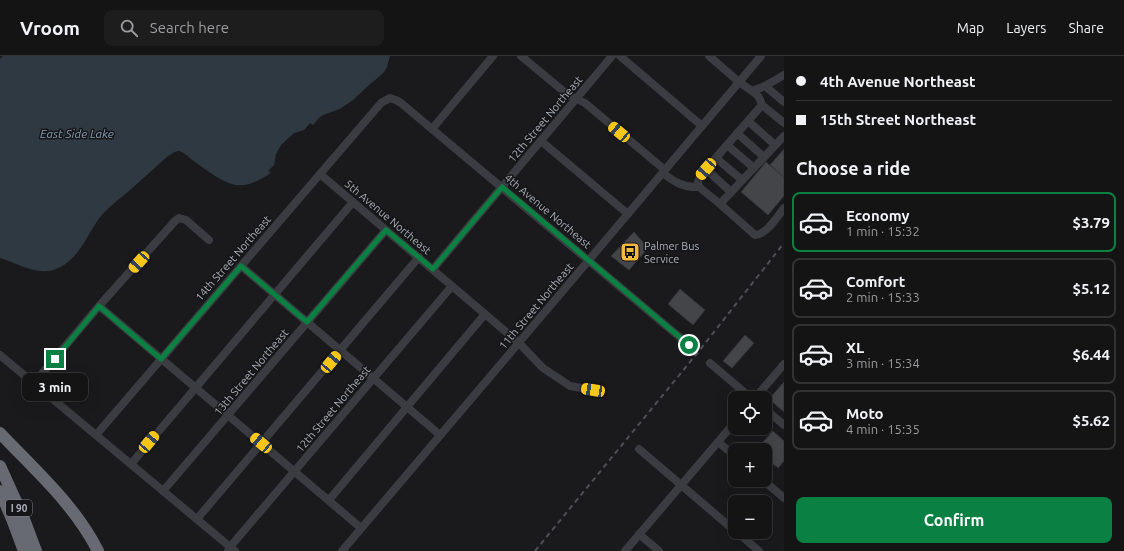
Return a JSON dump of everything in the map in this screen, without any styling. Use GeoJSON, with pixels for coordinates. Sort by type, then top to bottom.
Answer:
{"type":"FeatureCollection","features":[{"type":"Feature","properties":{"kind":"highway"},"geometry":{"type":"LineString","coordinates":[[0,433],[72,509],[86,528],[98,551]]}},
{"type":"Feature","properties":{"kind":"highway","name":"I 90"},"geometry":{"type":"LineString","coordinates":[[0,466],[22,513],[36,551]]}},
{"type":"Feature","properties":{"kind":"highway","name":"I 90"},"geometry":{"type":"LineString","coordinates":[[0,491],[24,551]]}},
{"type":"Feature","properties":{"kind":"street"},"geometry":{"type":"LineString","coordinates":[[432,129],[493,56]]}},
{"type":"Feature","properties":{"kind":"street"},"geometry":{"type":"LineString","coordinates":[[521,56],[568,95],[585,103],[664,171],[672,180],[682,186],[691,188],[699,187]]}},
{"type":"Feature","properties":{"kind":"street","name":"12th Street Northeast"},"geometry":{"type":"LineString","coordinates":[[433,269],[612,56]]}},
{"type":"Feature","properties":{"kind":"street"},"geometry":{"type":"LineString","coordinates":[[620,56],[702,126]]}},
{"type":"Feature","properties":{"kind":"street"},"geometry":{"type":"LineString","coordinates":[[709,56],[757,94],[761,99],[762,105],[784,123]]}},
{"type":"Feature","properties":{"kind":"street","name":"11th Street Northeast"},"geometry":{"type":"LineString","coordinates":[[342,551],[761,56]]}},
{"type":"Feature","properties":{"kind":"street"},"geometry":{"type":"LineString","coordinates":[[752,91],[783,76]]}},
{"type":"Feature","properties":{"kind":"street"},"geometry":{"type":"LineString","coordinates":[[765,86],[784,102]]}},
{"type":"Feature","properties":{"kind":"street","name":"4th Avenue Northeast"},"geometry":{"type":"LineString","coordinates":[[390,98],[401,103],[689,345]]}},
{"type":"Feature","properties":{"kind":"street","name":"14th Street Northeast"},"geometry":{"type":"LineString","coordinates":[[96,435],[381,103],[390,98]]}},
{"type":"Feature","properties":{"kind":"street"},"geometry":{"type":"LineString","coordinates":[[762,105],[700,176],[698,182],[699,187],[755,235],[759,235],[764,232],[784,208]]}},
{"type":"Feature","properties":{"kind":"street"},"geometry":{"type":"LineString","coordinates":[[748,121],[776,145]]}},
{"type":"Feature","properties":{"kind":"street"},"geometry":{"type":"LineString","coordinates":[[738,133],[764,157]]}},
{"type":"Feature","properties":{"kind":"street"},"geometry":{"type":"LineString","coordinates":[[720,204],[784,136]]}},
{"type":"Feature","properties":{"kind":"street"},"geometry":{"type":"LineString","coordinates":[[541,141],[628,214]]}},
{"type":"Feature","properties":{"kind":"street"},"geometry":{"type":"LineString","coordinates":[[727,145],[754,168]]}},
{"type":"Feature","properties":{"kind":"street"},"geometry":{"type":"LineString","coordinates":[[716,158],[742,180]]}},
{"type":"Feature","properties":{"kind":"street"},"geometry":{"type":"LineString","coordinates":[[706,169],[731,192]]}},
{"type":"Feature","properties":{"kind":"street","name":"5th Avenue Northeast"},"geometry":{"type":"LineString","coordinates":[[320,174],[519,343],[543,368],[570,386],[593,390]]}},
{"type":"Feature","properties":{"kind":"street"},"geometry":{"type":"LineString","coordinates":[[131,464],[353,202]]}},
{"type":"Feature","properties":{"kind":"street"},"geometry":{"type":"LineString","coordinates":[[34,383],[172,223],[179,218],[186,220],[209,240]]}},
{"type":"Feature","properties":{"kind":"street","name":"13th Street Northeast"},"geometry":{"type":"LineString","coordinates":[[163,491],[386,230]]}},
{"type":"Feature","properties":{"kind":"street"},"geometry":{"type":"LineString","coordinates":[[197,519],[341,351],[419,257]]}},
{"type":"Feature","properties":{"kind":"street"},"geometry":{"type":"LineString","coordinates":[[241,266],[440,435]]}},
{"type":"Feature","properties":{"kind":"street","name":"12th Street Northeast"},"geometry":{"type":"LineString","coordinates":[[229,550],[452,286]]}},
{"type":"Feature","properties":{"kind":"street"},"geometry":{"type":"LineString","coordinates":[[99,306],[361,528]]}},
{"type":"Feature","properties":{"kind":"street"},"geometry":{"type":"LineString","coordinates":[[329,500],[485,314]]}},
{"type":"Feature","properties":{"kind":"street"},"geometry":{"type":"LineString","coordinates":[[0,355],[221,539],[229,550]]}},
{"type":"Feature","properties":{"kind":"street"},"geometry":{"type":"LineString","coordinates":[[710,363],[743,391]]}},
{"type":"Feature","properties":{"kind":"street"},"geometry":{"type":"LineString","coordinates":[[761,391],[784,364]]}},
{"type":"Feature","properties":{"kind":"street"},"geometry":{"type":"LineString","coordinates":[[772,416],[784,425]]}},
{"type":"Feature","properties":{"kind":"street"},"geometry":{"type":"LineString","coordinates":[[624,551],[728,430]]}},
{"type":"Feature","properties":{"kind":"street"},"geometry":{"type":"LineString","coordinates":[[718,442],[728,450]]}},
{"type":"Feature","properties":{"kind":"street"},"geometry":{"type":"LineString","coordinates":[[639,449],[728,524]]}},
{"type":"Feature","properties":{"kind":"street"},"geometry":{"type":"LineString","coordinates":[[771,487],[784,498]]}},
{"type":"Feature","properties":{"kind":"street"},"geometry":{"type":"LineString","coordinates":[[639,534],[659,551]]}},
{"type":"Feature","properties":{"kind":"street"},"geometry":{"type":"LineString","coordinates":[[745,539],[759,551]]}},
{"type":"Feature","properties":{"kind":"water","name":"East Side Lake"},"geometry":{"type":"Polygon","coordinates":[[[3,56],[390,56],[384,72],[353,100],[340,109],[323,115],[313,125],[310,123],[304,130],[294,133],[281,145],[276,154],[274,165],[268,171],[271,173],[249,184],[231,184],[214,175],[183,153],[179,151],[175,152],[168,156],[115,202],[99,218],[79,251],[67,263],[53,270],[40,271],[26,268],[0,258],[0,59],[3,56]]]}},
{"type":"Feature","properties":{"kind":"building"},"geometry":{"type":"Polygon","coordinates":[[[784,149],[784,177],[770,165],[784,149]]]}},
{"type":"Feature","properties":{"kind":"building"},"geometry":{"type":"Polygon","coordinates":[[[766,162],[784,177],[784,196],[768,215],[741,192],[766,162]]]}},
{"type":"Feature","properties":{"kind":"building","name":"Palmer Bus Service"},"geometry":{"type":"Polygon","coordinates":[[[634,232],[648,248],[629,270],[611,256],[634,232]]]}},
{"type":"Feature","properties":{"kind":"building"},"geometry":{"type":"Polygon","coordinates":[[[680,289],[705,310],[693,325],[668,304],[680,289]]]}},
{"type":"Feature","properties":{"kind":"building"},"geometry":{"type":"Polygon","coordinates":[[[745,335],[754,343],[732,368],[723,361],[745,335]]]}},
{"type":"Feature","properties":{"kind":"building"},"geometry":{"type":"Polygon","coordinates":[[[784,382],[784,412],[772,402],[772,396],[784,382]]]}},
{"type":"Feature","properties":{"kind":"building"},"geometry":{"type":"Polygon","coordinates":[[[773,431],[784,441],[784,461],[778,468],[773,464],[772,465],[772,443],[762,443],[769,435],[772,435],[773,431]]]}},
{"type":"Feature","properties":{"kind":"railway"},"geometry":{"type":"LineString","coordinates":[[535,551],[699,351],[784,243]]}},
{"type":"Feature","properties":{"kind":"place","name":"Palmer Bus Service"},"geometry":{"type":"Point","coordinates":[630,252]}},
{"type":"Feature","properties":{"kind":"route"},"geometry":{"type":"LineString","coordinates":[[55,359],[99,306],[161,359],[241,266],[307,322],[386,230],[433,269],[502,187],[689,345]]}}]}
